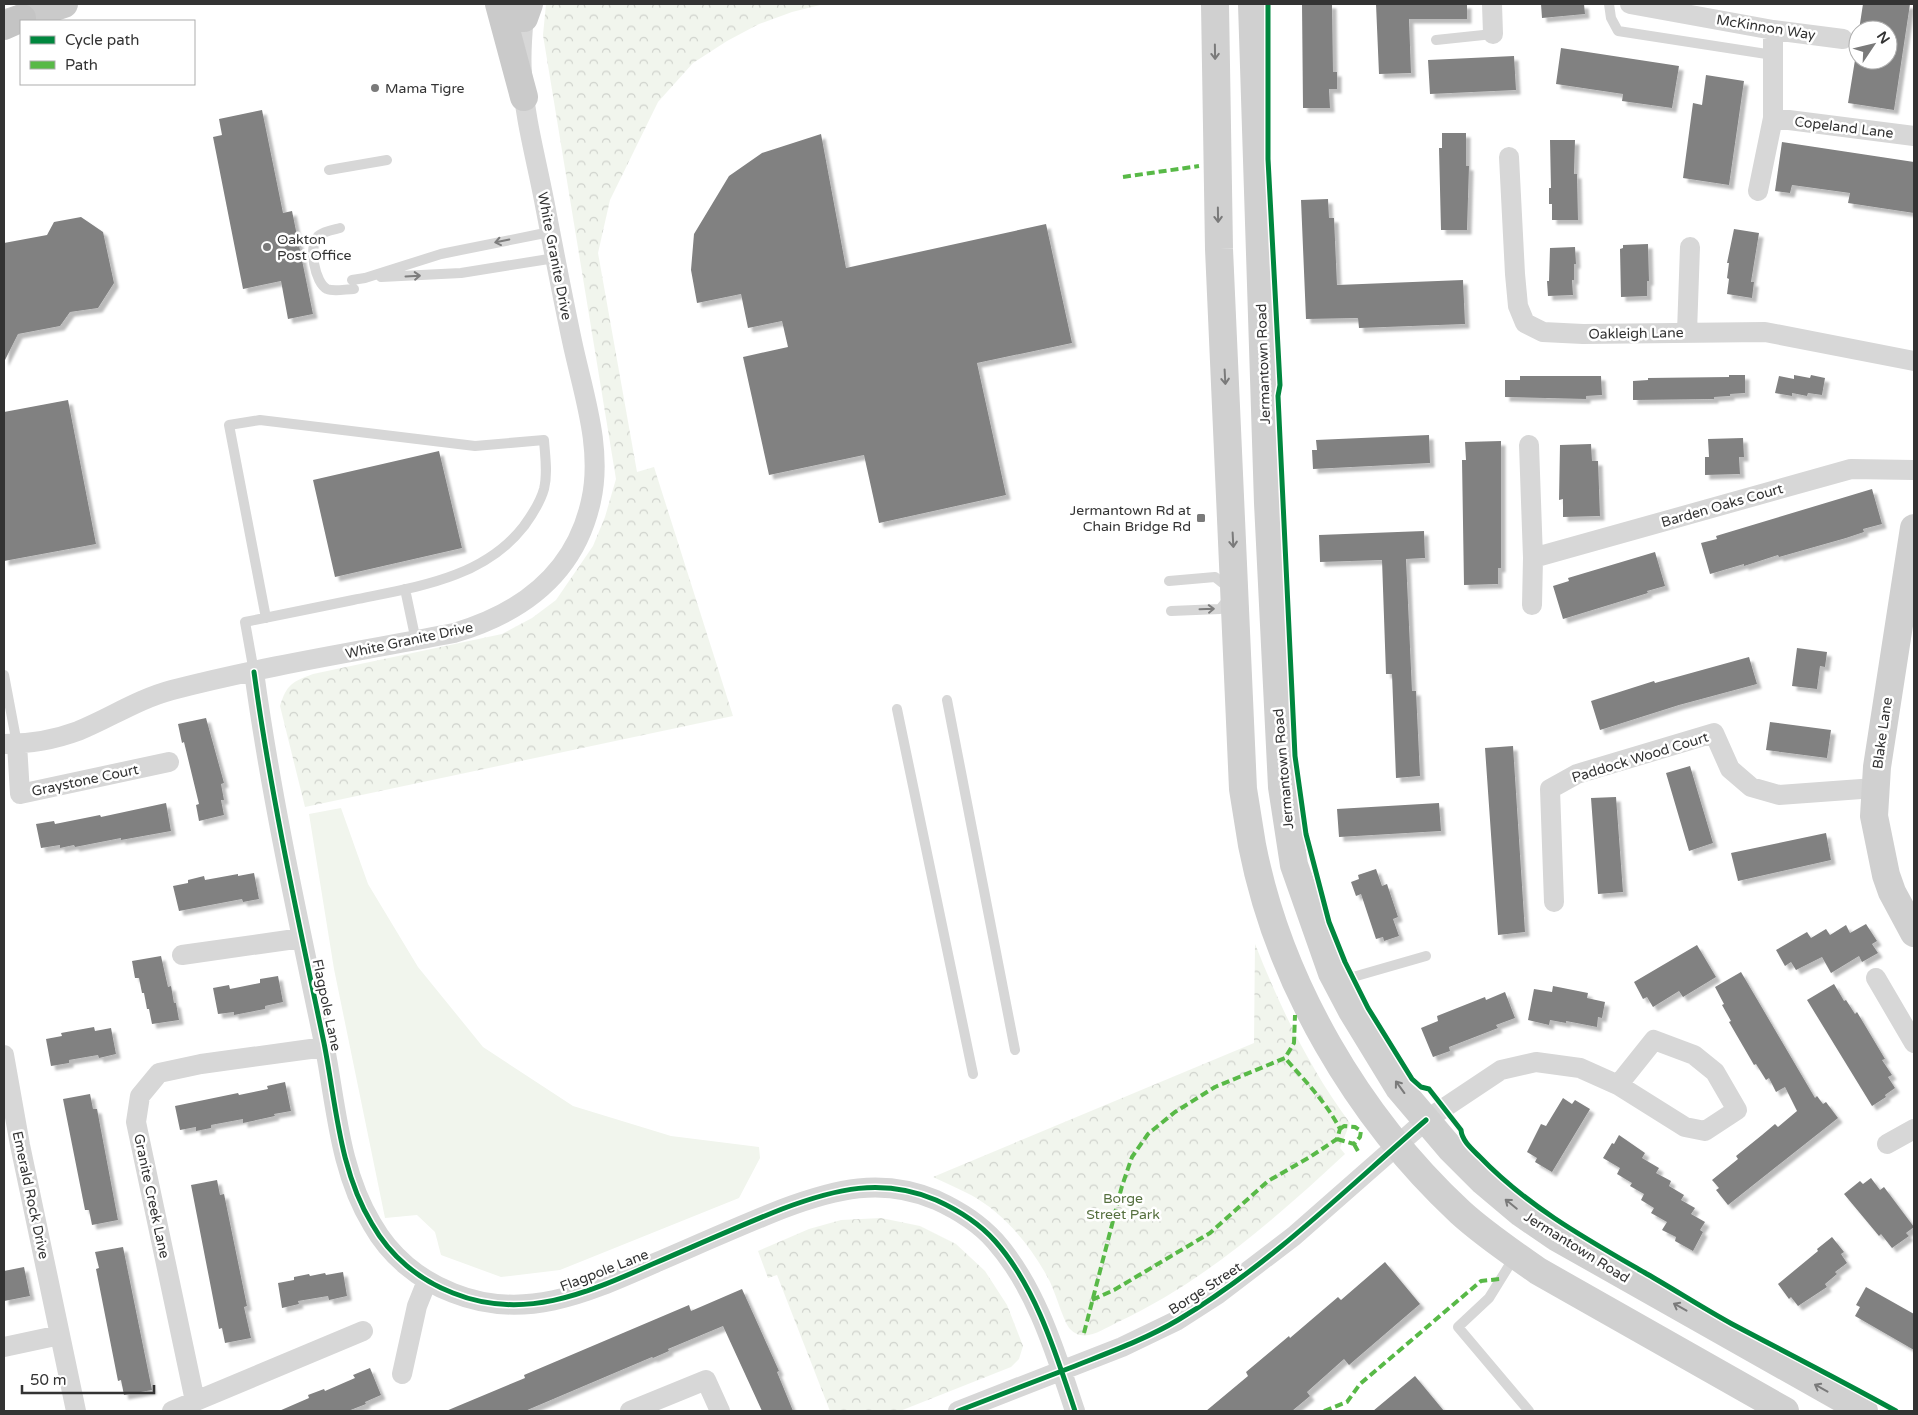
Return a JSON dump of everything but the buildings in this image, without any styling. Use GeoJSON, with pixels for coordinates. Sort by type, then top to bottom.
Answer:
{"type":"FeatureCollection","features":[{"type":"Feature","properties":{"kind":"main road"},"geometry":{"type":"LineString","coordinates":[[10,23],[64,4]]}},
{"type":"Feature","properties":{"kind":"main road"},"geometry":{"type":"LineString","coordinates":[[499,4],[524,96]]}},
{"type":"Feature","properties":{"kind":"main road"},"geometry":{"type":"LineString","coordinates":[[1215,4],[1219,249],[1243,789],[1253,846],[1267,902],[1300,991],[1341,1066],[1397,1145],[1461,1213],[1515,1255],[1555,1280],[1781,1411]]}},
{"type":"Feature","properties":{"kind":"main road","name":"Jermantown Road"},"geometry":{"type":"LineString","coordinates":[[1252,4],[1267,483],[1282,787],[1294,864],[1338,984],[1374,1049],[1400,1088],[1426,1120],[1483,1181],[1521,1212],[1556,1237],[1864,1411]]}},
{"type":"Feature","properties":{"kind":"main road","name":"Blake Lane"},"geometry":{"type":"LineString","coordinates":[[1914,528],[1876,767],[1875,788],[1875,824],[1884,868],[1892,892],[1914,933]]}},
{"type":"Feature","properties":{"kind":"street"},"geometry":{"type":"LineString","coordinates":[[1492,4],[1493,34]]}},
{"type":"Feature","properties":{"kind":"street","name":"McKinnon Way"},"geometry":{"type":"LineString","coordinates":[[1630,4],[1773,30],[1843,39]]}},
{"type":"Feature","properties":{"kind":"street","name":"White Granite Drive"},"geometry":{"type":"LineString","coordinates":[[11,744],[43,741],[79,731],[128,706],[169,691],[477,626],[495,620],[524,602],[538,591],[562,565],[586,520],[593,486],[595,460],[593,437],[555,258],[524,96],[521,43],[526,8]]}},
{"type":"Feature","properties":{"kind":"street"},"geometry":{"type":"LineString","coordinates":[[1758,191],[1773,118],[1773,30]]}},
{"type":"Feature","properties":{"kind":"street","name":"Copeland Lane"},"geometry":{"type":"LineString","coordinates":[[1773,118],[1914,136]]}},
{"type":"Feature","properties":{"kind":"street","name":"Oakleigh Lane"},"geometry":{"type":"LineString","coordinates":[[1509,157],[1518,306],[1525,323],[1543,332],[1584,334],[1765,332],[1914,361]]}},
{"type":"Feature","properties":{"kind":"street"},"geometry":{"type":"LineString","coordinates":[[1687,332],[1690,248]]}},
{"type":"Feature","properties":{"kind":"street"},"geometry":{"type":"LineString","coordinates":[[1529,445],[1533,558],[1532,605]]}},
{"type":"Feature","properties":{"kind":"street","name":"Barden Oaks Court"},"geometry":{"type":"LineString","coordinates":[[1533,558],[1851,469],[1914,470]]}},
{"type":"Feature","properties":{"kind":"street","name":"Flagpole Lane"},"geometry":{"type":"LineString","coordinates":[[254,672],[261,723],[349,1172],[363,1209],[392,1252],[427,1281],[459,1296],[485,1303],[516,1305],[547,1302],[606,1284],[768,1214],[814,1197],[855,1188],[896,1188],[924,1195],[950,1206],[974,1222],[995,1241],[1010,1260],[1035,1304],[1075,1411]]}},
{"type":"Feature","properties":{"kind":"street","name":"Paddock Wood Court"},"geometry":{"type":"LineString","coordinates":[[1554,902],[1550,789],[1577,774],[1714,733],[1730,769],[1751,788],[1779,795],[1875,788]]}},
{"type":"Feature","properties":{"kind":"street","name":"Graystone Court"},"geometry":{"type":"LineString","coordinates":[[11,744],[20,794],[169,762]]}},
{"type":"Feature","properties":{"kind":"street"},"geometry":{"type":"LineString","coordinates":[[182,955],[302,938]]}},
{"type":"Feature","properties":{"kind":"street"},"geometry":{"type":"LineString","coordinates":[[1876,978],[1914,1043]]}},
{"type":"Feature","properties":{"kind":"street","name":"Borge Street"},"geometry":{"type":"LineString","coordinates":[[958,1411],[1122,1347],[1176,1321],[1218,1294],[1294,1236],[1426,1120],[1501,1070],[1536,1062],[1580,1068],[1618,1085],[1685,1127],[1705,1131],[1737,1110],[1715,1072],[1694,1054],[1654,1040],[1618,1085]]}},
{"type":"Feature","properties":{"kind":"street","name":"Granite Creek Lane"},"geometry":{"type":"LineString","coordinates":[[195,1401],[136,1122],[140,1096],[160,1073],[202,1064],[325,1046]]}},
{"type":"Feature","properties":{"kind":"street","name":"Emerald Rock Drive"},"geometry":{"type":"LineString","coordinates":[[4,1055],[12,1147],[60,1335],[76,1411]]}},
{"type":"Feature","properties":{"kind":"street"},"geometry":{"type":"LineString","coordinates":[[1888,1144],[1914,1129]]}},
{"type":"Feature","properties":{"kind":"street"},"geometry":{"type":"LineString","coordinates":[[402,1374],[417,1306],[427,1281]]}},
{"type":"Feature","properties":{"kind":"street"},"geometry":{"type":"LineString","coordinates":[[172,1411],[363,1332]]}},
{"type":"Feature","properties":{"kind":"street"},"geometry":{"type":"LineString","coordinates":[[4,1348],[60,1335]]}},
{"type":"Feature","properties":{"kind":"street"},"geometry":{"type":"LineString","coordinates":[[630,1411],[706,1380],[720,1411]]}},
{"type":"Feature","properties":{"kind":"lane"},"geometry":{"type":"LineString","coordinates":[[1609,4],[1611,18],[1618,31],[1773,55]]}},
{"type":"Feature","properties":{"kind":"lane"},"geometry":{"type":"LineString","coordinates":[[1436,40],[1493,34]]}},
{"type":"Feature","properties":{"kind":"lane"},"geometry":{"type":"LineString","coordinates":[[329,170],[387,160]]}},
{"type":"Feature","properties":{"kind":"lane"},"geometry":{"type":"LineString","coordinates":[[340,228],[324,232],[317,237],[313,245],[318,280],[326,288],[333,290],[353,285],[365,278],[441,254],[550,232]]}},
{"type":"Feature","properties":{"kind":"lane"},"geometry":{"type":"LineString","coordinates":[[365,278],[461,273],[555,258]]}},
{"type":"Feature","properties":{"kind":"lane"},"geometry":{"type":"LineString","coordinates":[[254,672],[245,622],[266,618],[405,589],[427,585],[477,566],[500,550],[518,534],[535,511],[544,489],[546,463],[544,440],[475,446],[260,420],[229,425],[266,618]]}},
{"type":"Feature","properties":{"kind":"lane"},"geometry":{"type":"LineString","coordinates":[[1169,581],[1215,577],[1235,592],[1220,609],[1171,611]]}},
{"type":"Feature","properties":{"kind":"lane"},"geometry":{"type":"LineString","coordinates":[[405,589],[416,640]]}},
{"type":"Feature","properties":{"kind":"lane"},"geometry":{"type":"LineString","coordinates":[[4,675],[11,744]]}},
{"type":"Feature","properties":{"kind":"lane"},"geometry":{"type":"LineString","coordinates":[[947,700],[1015,1050]]}},
{"type":"Feature","properties":{"kind":"lane"},"geometry":{"type":"LineString","coordinates":[[897,709],[973,1074]]}},
{"type":"Feature","properties":{"kind":"lane"},"geometry":{"type":"LineString","coordinates":[[1338,984],[1426,956]]}},
{"type":"Feature","properties":{"kind":"lane"},"geometry":{"type":"LineString","coordinates":[[1515,1255],[1488,1298],[1458,1327],[1530,1411]]}},
{"type":"Feature","properties":{"kind":"green space"},"geometry":{"type":"Polygon","coordinates":[[[546,4],[824,4],[792,12],[759,24],[727,41],[693,63],[658,102],[610,200],[598,253],[637,472],[654,467],[733,716],[305,807],[280,706],[285,693],[291,685],[313,674],[502,634],[532,618],[556,600],[593,546],[605,517],[616,479],[543,35],[546,4]]]}},
{"type":"Feature","properties":{"kind":"green space"},"geometry":{"type":"Polygon","coordinates":[[[341,808],[368,884],[418,967],[483,1047],[573,1106],[671,1136],[759,1147],[760,1158],[739,1198],[560,1270],[501,1277],[441,1255],[435,1232],[417,1215],[385,1218],[334,969],[309,814],[341,808]]]}},
{"type":"Feature","properties":{"kind":"green space","name":"Borge Street Park"},"geometry":{"type":"Polygon","coordinates":[[[1255,944],[1296,1036],[1321,1081],[1350,1123],[1340,1148],[1345,1154],[1266,1225],[1180,1288],[1150,1306],[1094,1334],[1081,1335],[1075,1333],[1068,1326],[1051,1285],[1034,1255],[1006,1221],[983,1202],[933,1177],[1254,1043],[1255,944]]]}},
{"type":"Feature","properties":{"kind":"green space"},"geometry":{"type":"Polygon","coordinates":[[[881,1218],[920,1226],[956,1244],[985,1271],[1007,1305],[1023,1346],[1019,1359],[1011,1367],[900,1411],[830,1411],[777,1275],[768,1278],[758,1251],[809,1229],[841,1220],[881,1218]]]}},
{"type":"Feature","properties":{"kind":"marked path"},"geometry":{"type":"LineString","coordinates":[[1123,177],[1199,166]]}},
{"type":"Feature","properties":{"kind":"marked path"},"geometry":{"type":"LineString","coordinates":[[1084,1333],[1122,1186],[1132,1157],[1148,1134],[1175,1112],[1215,1087],[1285,1058],[1294,1043],[1295,1015]]}},
{"type":"Feature","properties":{"kind":"marked path"},"geometry":{"type":"LineString","coordinates":[[1092,1300],[1114,1290],[1210,1233],[1268,1181],[1337,1139],[1340,1129],[1334,1119],[1315,1092],[1285,1058]]}},
{"type":"Feature","properties":{"kind":"marked path"},"geometry":{"type":"LineString","coordinates":[[1337,1139],[1354,1144],[1360,1137],[1361,1131],[1355,1127],[1344,1126],[1340,1129]]}},
{"type":"Feature","properties":{"kind":"marked path"},"geometry":{"type":"LineString","coordinates":[[1354,1144],[1359,1153]]}},
{"type":"Feature","properties":{"kind":"marked path"},"geometry":{"type":"LineString","coordinates":[[1324,1411],[1347,1402],[1360,1384],[1481,1281],[1500,1279]]}},
{"type":"Feature","properties":{"kind":"cycle path"},"geometry":{"type":"LineString","coordinates":[[1268,4],[1268,159],[1280,385],[1278,396],[1295,756],[1306,834],[1329,922],[1345,962],[1368,1008],[1412,1079],[1421,1087],[1429,1089],[1461,1130],[1463,1138],[1468,1145],[1518,1192],[1559,1222],[1710,1312],[1896,1411]]}},
{"type":"Feature","properties":{"kind":"cycle path"},"geometry":{"type":"LineString","coordinates":[[254,672],[277,811],[324,1043],[345,1159],[361,1203],[372,1224],[387,1246],[406,1266],[440,1288],[453,1293],[480,1301],[506,1305],[531,1304],[556,1300],[606,1284],[766,1215],[821,1196],[840,1191],[878,1187],[916,1193],[936,1200],[968,1218],[989,1234],[1009,1259],[1022,1279],[1043,1322],[1075,1411]]}},
{"type":"Feature","properties":{"kind":"cycle path"},"geometry":{"type":"LineString","coordinates":[[958,1411],[1115,1350],[1178,1320],[1212,1298],[1276,1251],[1426,1120]]}},
{"type":"Feature","properties":{"kind":"place","name":"Mama Tigre"},"geometry":{"type":"Point","coordinates":[375,88]}},
{"type":"Feature","properties":{"kind":"place","name":"Oakton Post Office"},"geometry":{"type":"Point","coordinates":[267,247]}},
{"type":"Feature","properties":{"kind":"place","name":"Jermantown Rd at Chain Bridge Rd"},"geometry":{"type":"Point","coordinates":[1201,518]}}]}
